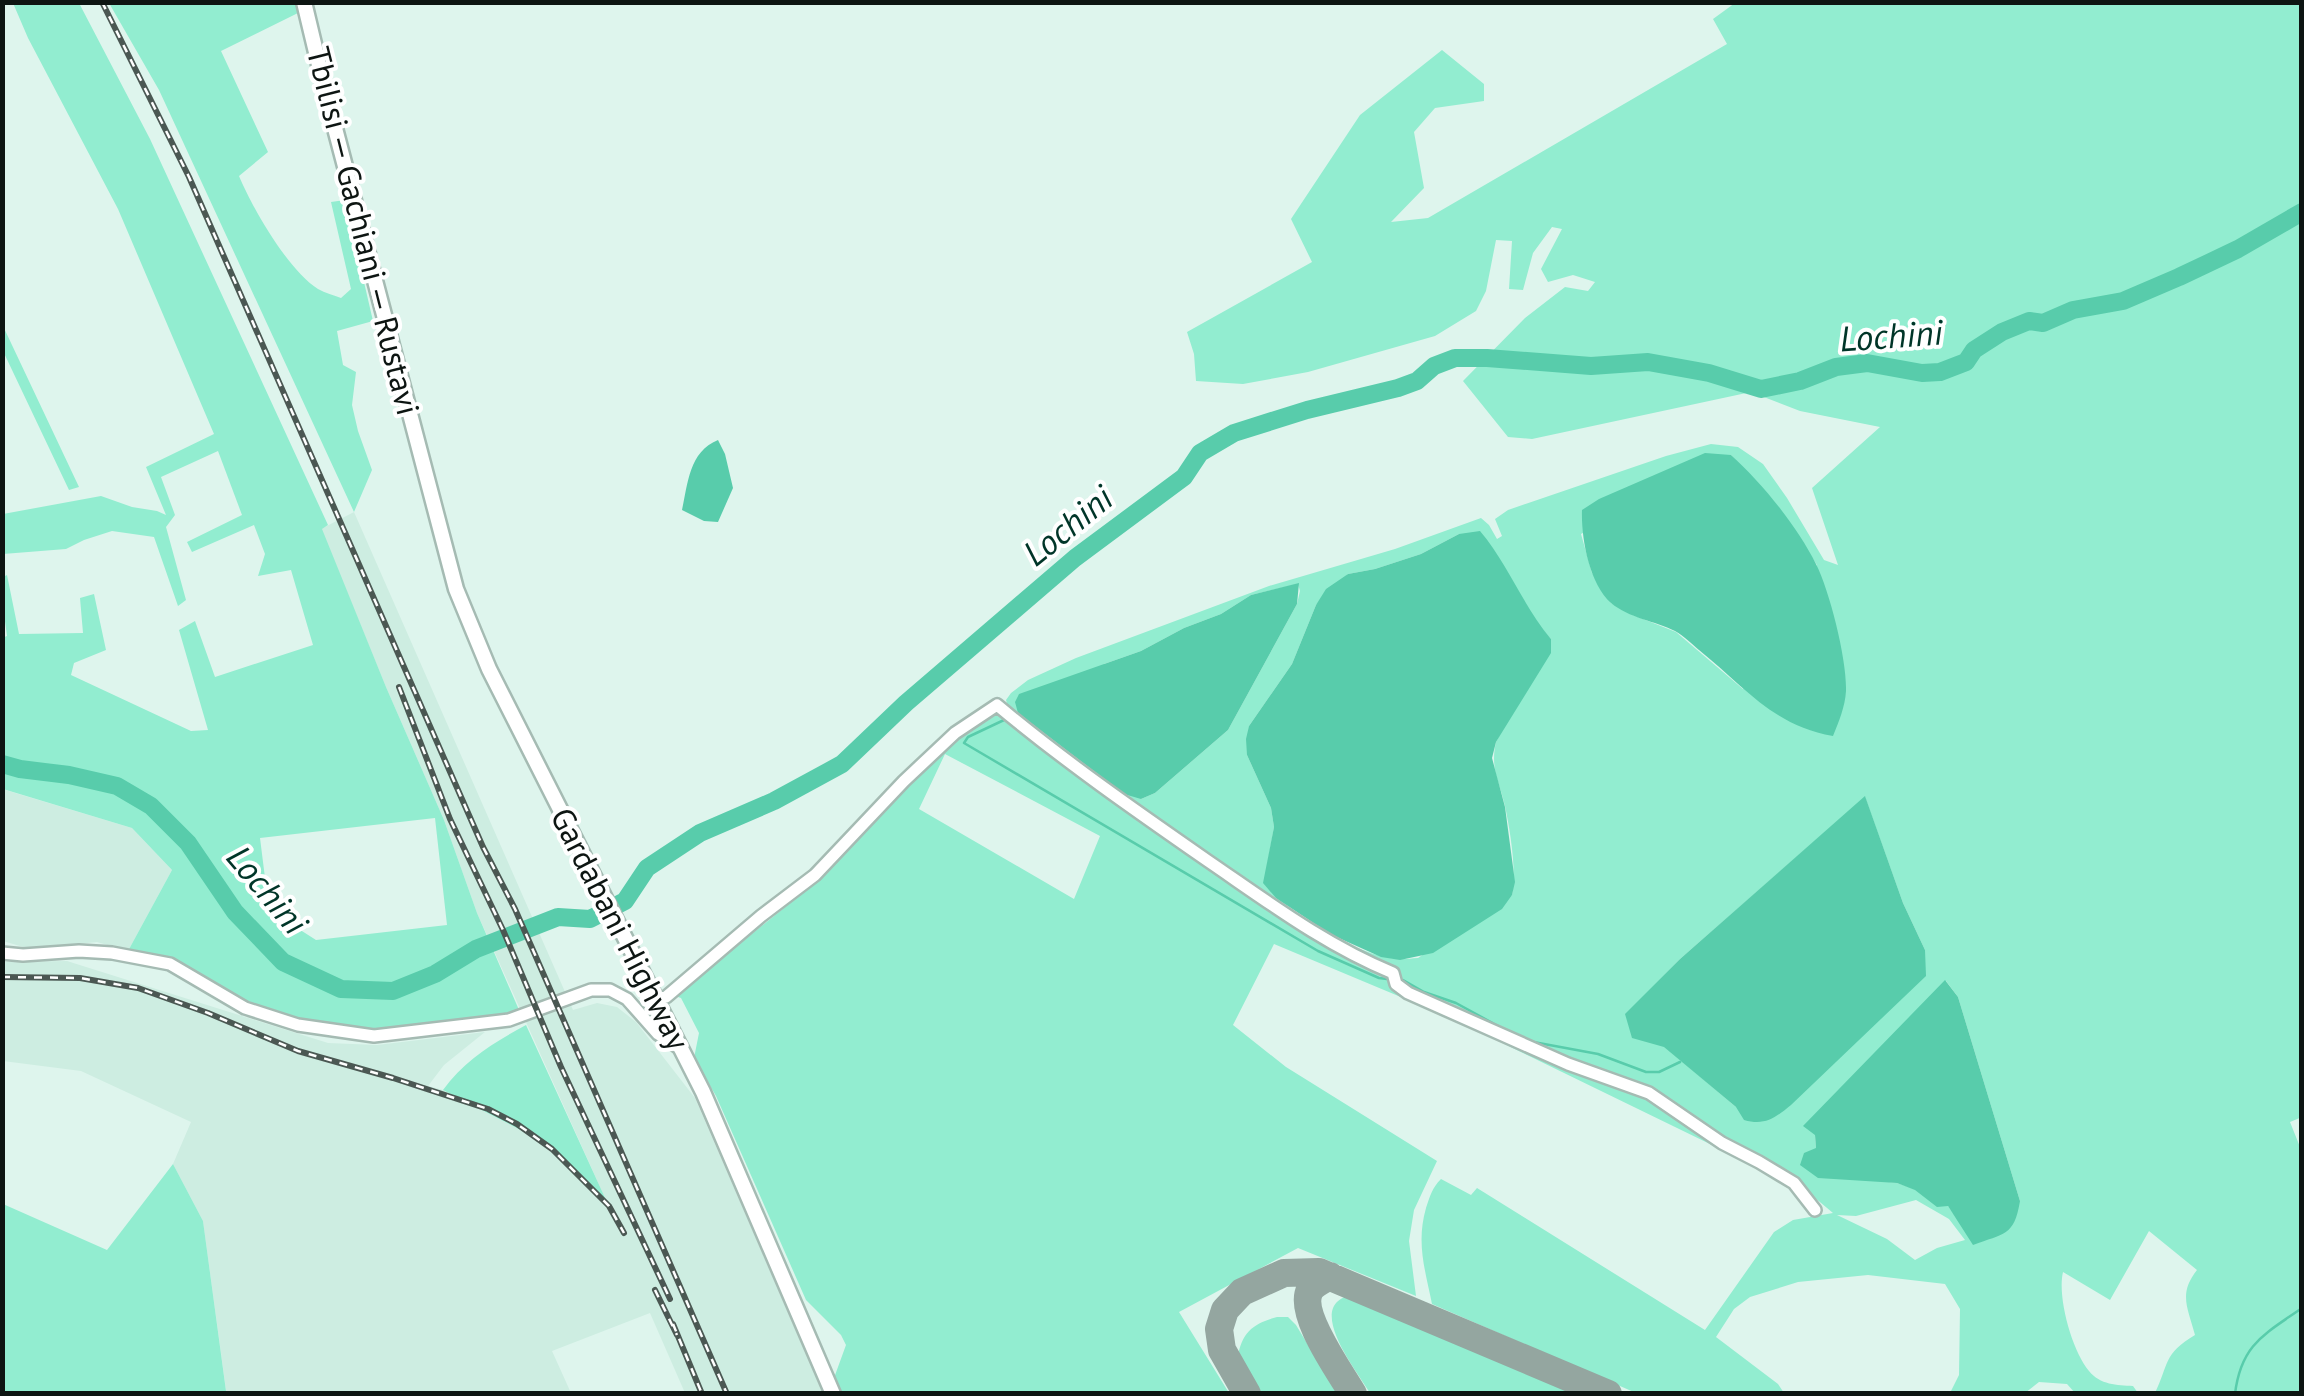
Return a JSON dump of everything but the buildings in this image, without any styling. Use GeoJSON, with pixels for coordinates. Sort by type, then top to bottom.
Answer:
{"type":"FeatureCollection","features":[{"type":"Feature","properties":{"kind":"main road","name":"Tbilisi — Gachiani — Rustavi"},"geometry":{"type":"LineString","coordinates":[[304,2],[421,460]]}},
{"type":"Feature","properties":{"kind":"main road","name":"Gardabani Highway"},"geometry":{"type":"LineString","coordinates":[[421,460],[456,589],[489,669],[704,1092],[834,1394]]}},
{"type":"Feature","properties":{"kind":"street"},"geometry":{"type":"LineString","coordinates":[[656,999],[666,997],[815,876],[904,781],[955,734],[997,705],[1066,761],[1273,908],[1327,941],[1393,973],[1396,984],[1408,993],[1568,1064],[1649,1092],[1722,1143],[1794,1184],[1815,1210]]}},
{"type":"Feature","properties":{"kind":"street"},"geometry":{"type":"LineString","coordinates":[[2,953],[112,952],[170,964],[245,1008],[298,1025],[374,1036],[486,1025],[592,990],[610,990],[627,999],[658,1034],[681,1050]]}},
{"type":"Feature","properties":{"kind":"shaded area"},"geometry":{"type":"Polygon","coordinates":[[[13,3],[79,3],[150,139],[328,525],[322,529],[519,1010],[503,1017],[375,1030],[315,1023],[266,1011],[177,976],[128,951],[172,870],[132,828],[3,789],[2,638],[7,636],[3,577],[7,575],[19,634],[83,633],[80,598],[94,594],[106,650],[74,663],[71,675],[191,731],[208,730],[179,630],[195,621],[215,677],[313,645],[291,570],[258,576],[265,554],[254,525],[192,552],[187,542],[242,515],[218,451],[161,477],[175,515],[166,527],[186,600],[178,606],[154,537],[112,531],[66,549],[3,554],[3,514],[101,496],[166,515],[146,467],[214,434],[118,209],[13,3]],[[435,818],[260,838],[269,910],[316,940],[447,925],[435,818]]]}},
{"type":"Feature","properties":{"kind":"shaded area"},"geometry":{"type":"Polygon","coordinates":[[[109,3],[295,3],[298,13],[221,51],[268,152],[239,176],[245,190],[295,268],[318,289],[341,298],[351,289],[331,202],[345,200],[373,321],[337,331],[343,365],[356,372],[352,405],[372,470],[354,512],[159,90],[109,3]]]}},
{"type":"Feature","properties":{"kind":"shaded area"},"geometry":{"type":"Polygon","coordinates":[[[1735,3],[2301,3],[2302,1117],[2290,1122],[2302,1152],[2301,1393],[2155,1393],[2172,1354],[2195,1335],[2186,1294],[2197,1270],[2149,1231],[2110,1300],[2063,1272],[2062,1283],[2067,1323],[2089,1371],[2109,1383],[2133,1386],[2138,1393],[2075,1393],[2067,1384],[2039,1382],[2025,1393],[1950,1393],[1959,1375],[1960,1309],[1945,1284],[1868,1275],[1798,1282],[1750,1297],[1734,1309],[1716,1337],[1778,1384],[1784,1393],[1636,1393],[1432,1304],[1422,1233],[1429,1200],[1441,1179],[1471,1195],[1477,1188],[1705,1330],[1774,1232],[1793,1220],[1833,1213],[1779,1170],[1736,1143],[1720,1136],[1712,1145],[1451,1018],[1274,944],[1233,1025],[1286,1067],[1437,1161],[1414,1210],[1409,1241],[1416,1296],[1298,1248],[1179,1312],[1229,1393],[840,1393],[834,1378],[846,1345],[806,1300],[716,1096],[694,1058],[699,1033],[681,998],[675,996],[816,882],[949,743],[990,715],[1002,715],[1009,710],[1006,700],[1028,680],[1076,658],[1269,586],[1395,549],[1481,518],[1497,539],[1502,536],[1495,519],[1508,510],[1711,444],[1738,447],[1763,464],[1824,560],[1838,565],[1812,488],[1880,427],[1800,411],[1751,392],[1532,439],[1508,437],[1463,381],[1525,318],[1565,287],[1588,291],[1595,282],[1573,275],[1548,282],[1541,269],[1562,229],[1552,227],[1533,253],[1523,290],[1509,289],[1512,241],[1496,240],[1486,291],[1476,311],[1435,336],[1308,372],[1243,384],[1196,381],[1187,332],[1312,262],[1291,219],[1360,115],[1442,50],[1484,84],[1484,101],[1435,108],[1414,132],[1424,188],[1391,222],[1428,218],[1727,44],[1713,19],[1735,3]],[[1731,455],[1581,534],[1592,573],[1611,603],[1676,632],[1743,689],[1817,565],[1779,508],[1731,455]],[[1459,534],[1421,554],[1348,574],[1316,605],[1292,664],[1249,726],[1247,755],[1271,808],[1274,827],[1264,883],[1303,917],[1337,938],[1390,958],[1418,958],[1512,895],[1512,850],[1494,751],[1551,639],[1459,534]],[[1298,584],[1251,595],[1221,614],[1104,664],[1141,799],[1155,793],[1228,730],[1297,604],[1298,584]],[[945,754],[919,809],[1074,899],[1100,836],[945,754]],[[1865,797],[1680,959],[1626,1014],[1736,1107],[1925,950],[1903,903],[1865,797]],[[1946,981],[1815,1135],[1816,1148],[1872,1180],[1915,1189],[1937,1206],[1948,1206],[1959,1221],[2020,1201],[1958,997],[1946,981]],[[1916,1200],[1856,1216],[1837,1215],[1887,1239],[1915,1260],[1965,1240],[1949,1219],[1916,1200]]]}},
{"type":"Feature","properties":{"kind":"shaded area"},"geometry":{"type":"Polygon","coordinates":[[[2,326],[79,487],[69,490],[3,351],[2,326]]]}},
{"type":"Feature","properties":{"kind":"shaded area"},"geometry":{"type":"Polygon","coordinates":[[[718,440],[733,488],[718,522],[704,521],[682,510],[695,460],[718,440]]]}},
{"type":"Feature","properties":{"kind":"shaded area"},"geometry":{"type":"Polygon","coordinates":[[[1705,453],[1731,455],[1743,466],[1789,520],[1816,564],[1837,626],[1846,678],[1844,703],[1833,736],[1776,714],[1682,635],[1618,608],[1597,584],[1585,546],[1582,510],[1705,453]]]}},
{"type":"Feature","properties":{"kind":"shaded area"},"geometry":{"type":"Polygon","coordinates":[[[354,512],[573,1010],[597,1003],[617,1007],[636,1022],[695,1098],[823,1393],[685,1393],[650,1313],[552,1351],[571,1393],[217,1393],[226,1390],[203,1221],[173,1164],[191,1122],[81,1071],[3,1061],[2,962],[67,961],[328,1043],[377,1045],[485,1032],[444,1065],[428,1086],[548,1144],[605,1198],[477,913],[444,820],[321,529],[354,512]]]}},
{"type":"Feature","properties":{"kind":"shaded area"},"geometry":{"type":"Polygon","coordinates":[[[1480,531],[1551,639],[1551,653],[1496,742],[1492,758],[1505,807],[1515,882],[1512,895],[1502,909],[1433,953],[1400,960],[1381,957],[1330,934],[1276,898],[1263,883],[1274,827],[1271,808],[1247,755],[1249,726],[1292,664],[1326,589],[1348,574],[1421,554],[1459,534],[1480,531]]]}},
{"type":"Feature","properties":{"kind":"shaded area"},"geometry":{"type":"Polygon","coordinates":[[[1299,583],[1297,604],[1228,730],[1155,793],[1141,799],[1124,794],[1018,713],[1015,702],[1019,694],[1141,651],[1221,614],[1251,595],[1299,583]]]}},
{"type":"Feature","properties":{"kind":"shaded area"},"geometry":{"type":"Polygon","coordinates":[[[2,789],[132,828],[172,870],[128,951],[97,942],[30,949],[3,941],[2,789]]]}},
{"type":"Feature","properties":{"kind":"shaded area"},"geometry":{"type":"Polygon","coordinates":[[[1865,796],[1903,903],[1925,950],[1926,976],[1785,1110],[1764,1121],[1744,1120],[1736,1107],[1664,1047],[1632,1038],[1625,1014],[1680,959],[1865,796]]]}},
{"type":"Feature","properties":{"kind":"shaded area"},"geometry":{"type":"Polygon","coordinates":[[[1945,980],[1958,997],[2020,1201],[2011,1228],[1973,1245],[1948,1206],[1937,1207],[1915,1190],[1897,1183],[1818,1178],[1800,1165],[1804,1153],[1816,1148],[1815,1135],[1803,1126],[1945,980]]]}},
{"type":"Feature","properties":{"kind":"shaded area"},"geometry":{"type":"Polygon","coordinates":[[[526,1025],[606,1200],[548,1144],[443,1090],[480,1053],[526,1025]]]}},
{"type":"Feature","properties":{"kind":"shaded area"},"geometry":{"type":"Polygon","coordinates":[[[173,1164],[203,1221],[226,1391],[3,1393],[3,1204],[107,1250],[173,1164]]]}},
{"type":"Feature","properties":{"kind":"shaded area"},"geometry":{"type":"Polygon","coordinates":[[[1353,1295],[1375,1301],[1580,1393],[1370,1393],[1345,1354],[1333,1324],[1332,1311],[1339,1301],[1353,1295]]]}},
{"type":"Feature","properties":{"kind":"shaded area"},"geometry":{"type":"Polygon","coordinates":[[[1277,1317],[1288,1317],[1296,1325],[1337,1393],[1261,1393],[1238,1356],[1250,1330],[1277,1317]]]}},
{"type":"Feature","properties":{"kind":"waterway","name":"Lochini"},"geometry":{"type":"LineString","coordinates":[[2,764],[117,786],[151,806],[188,843],[235,912],[283,962],[341,989],[393,991],[435,974],[476,949],[558,917],[590,919],[625,901],[647,868],[700,833],[774,801],[842,764],[906,703],[1075,558],[1184,477],[1200,453],[1234,433],[1398,388],[1455,358],[1591,366],[1648,362],[1709,373],[1761,389],[1800,381],[1836,367],[1867,363],[1922,373],[1940,372],[1966,362],[1974,350],[2002,332],[2029,321],[2043,323],[2073,310],[2123,301],[2238,249],[2302,212]]}},
{"type":"Feature","properties":{"kind":"waterway"},"geometry":{"type":"LineString","coordinates":[[1004,720],[968,737],[964,743],[1318,951],[1387,979]]}},
{"type":"Feature","properties":{"kind":"waterway"},"geometry":{"type":"LineString","coordinates":[[1403,980],[1507,1031]]}},
{"type":"Feature","properties":{"kind":"waterway"},"geometry":{"type":"LineString","coordinates":[[1528,1041],[1598,1054],[1646,1072],[1659,1072],[1680,1062]]}},
{"type":"Feature","properties":{"kind":"waterway"},"geometry":{"type":"LineString","coordinates":[[2235,1394],[2249,1352],[2266,1333],[2302,1308]]}},
{"type":"Feature","properties":{"kind":"taxiway"},"geometry":{"type":"LineString","coordinates":[[1247,1394],[1222,1350],[1219,1329],[1225,1310],[1242,1292],[1284,1273],[1319,1272],[1608,1394]]}},
{"type":"Feature","properties":{"kind":"taxiway"},"geometry":{"type":"LineString","coordinates":[[1330,1276],[1310,1290],[1310,1313],[1322,1343],[1353,1394]]}},
{"type":"Feature","properties":{"kind":"railway"},"geometry":{"type":"LineString","coordinates":[[102,2],[189,177],[727,1394]]}},
{"type":"Feature","properties":{"kind":"railway"},"geometry":{"type":"LineString","coordinates":[[399,687],[450,819],[670,1299]]}},
{"type":"Feature","properties":{"kind":"railway"},"geometry":{"type":"LineString","coordinates":[[2,977],[80,978],[138,988],[298,1051],[488,1109],[552,1149],[609,1206],[624,1233]]}},
{"type":"Feature","properties":{"kind":"railway"},"geometry":{"type":"LineString","coordinates":[[655,1290],[677,1335]]}},
{"type":"Feature","properties":{"kind":"railway"},"geometry":{"type":"LineString","coordinates":[[673,1324],[702,1394]]}}]}
